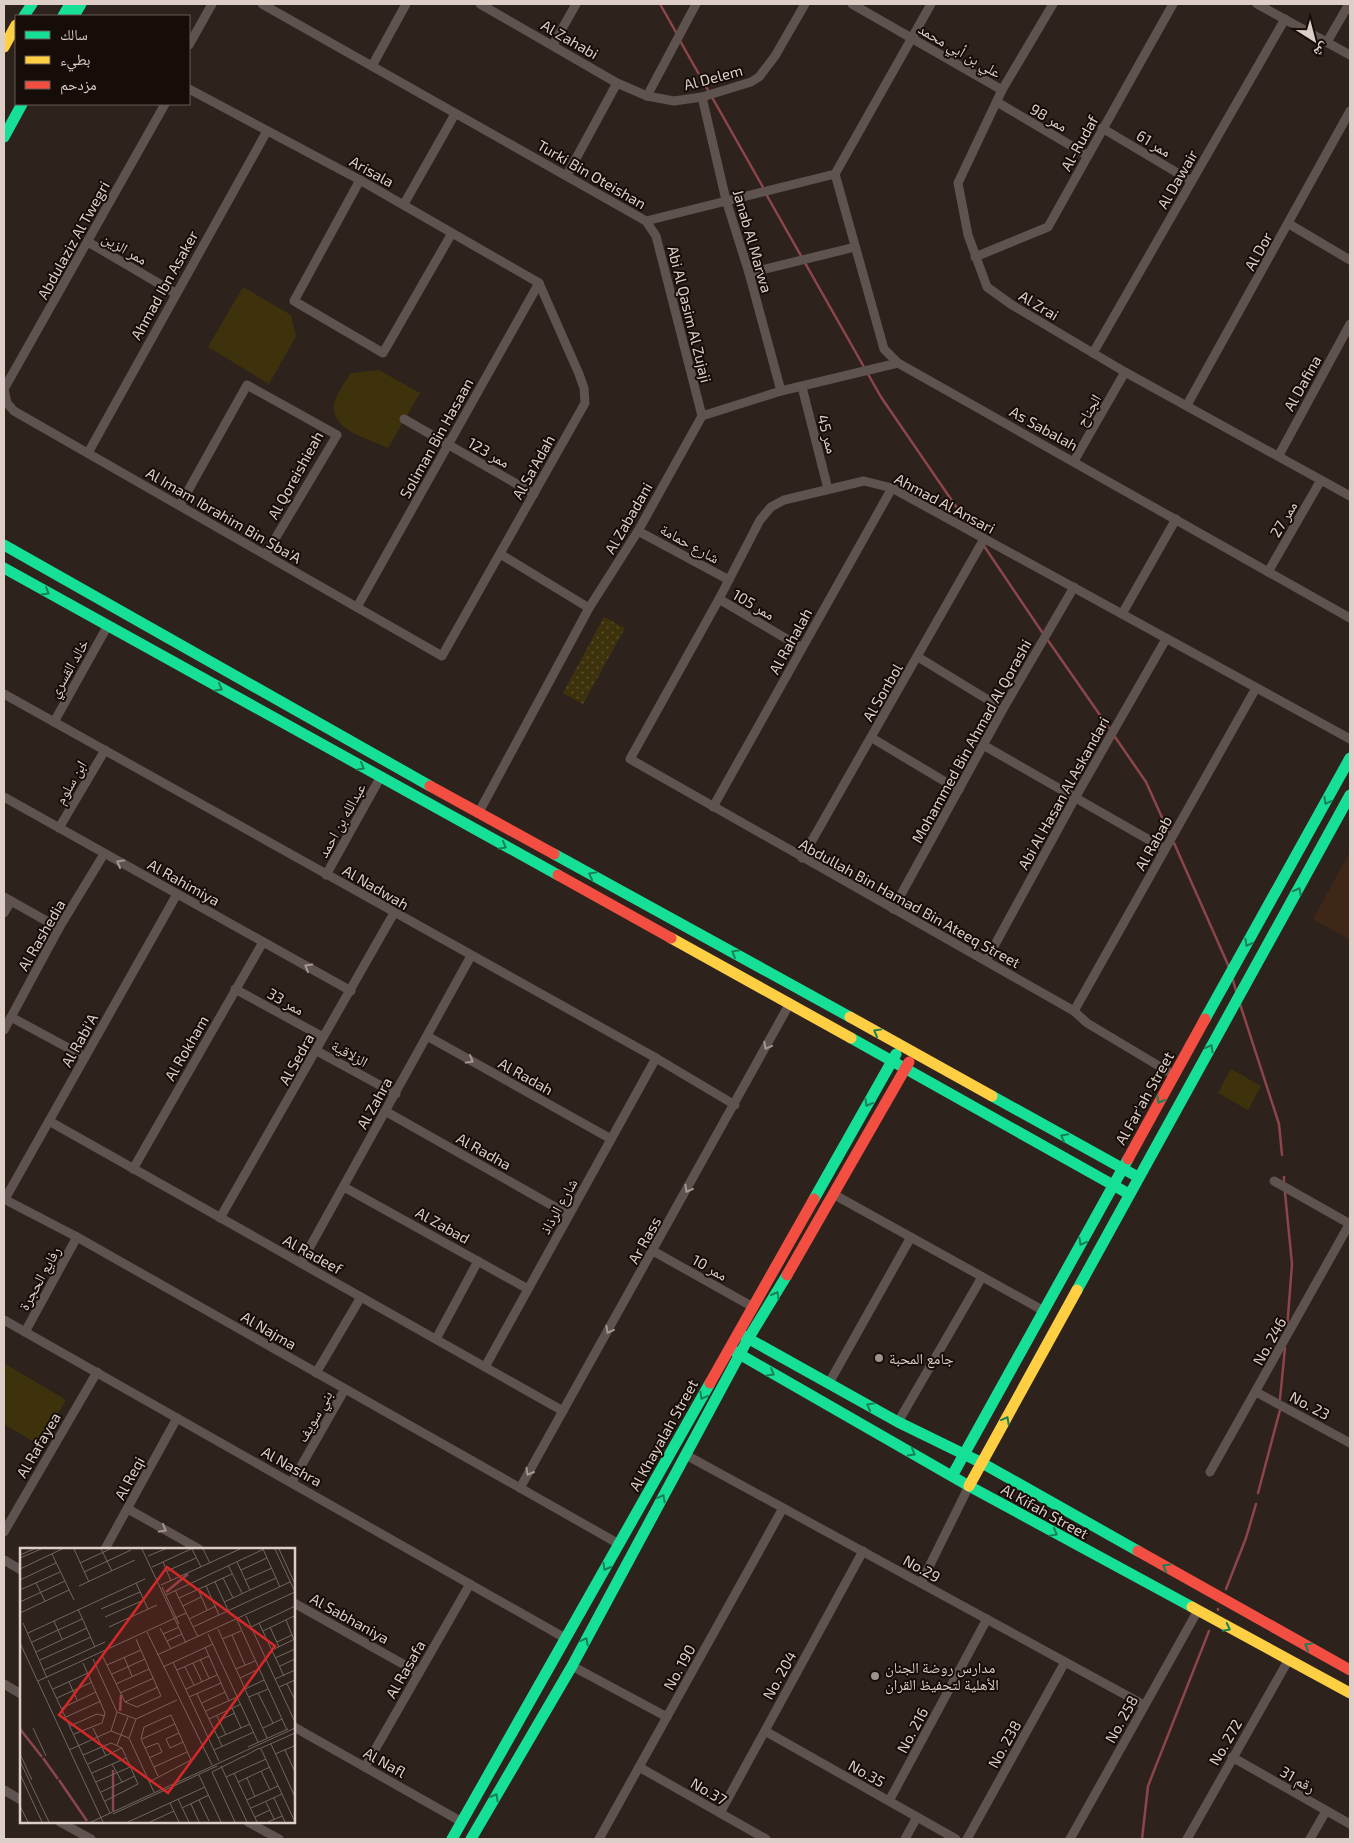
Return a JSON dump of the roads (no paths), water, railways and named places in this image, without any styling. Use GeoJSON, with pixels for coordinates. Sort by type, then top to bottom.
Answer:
{"type":"FeatureCollection","features":[{"type":"Feature","properties":{"kind":"street"},"geometry":{"type":"LineString","coordinates":[[24,15],[31,4]]}},
{"type":"Feature","properties":{"kind":"street"},"geometry":{"type":"LineString","coordinates":[[64,15],[70,4]]}},
{"type":"Feature","properties":{"kind":"street"},"geometry":{"type":"LineString","coordinates":[[75,15],[81,4]]}},
{"type":"Feature","properties":{"kind":"street"},"geometry":{"type":"LineString","coordinates":[[190,43],[212,4]]}},
{"type":"Feature","properties":{"kind":"street","name":"Turki Bin Oteishan"},"geometry":{"type":"LineString","coordinates":[[262,4],[646,221],[835,174]]}},
{"type":"Feature","properties":{"kind":"street"},"geometry":{"type":"LineString","coordinates":[[372,66],[406,4]]}},
{"type":"Feature","properties":{"kind":"street","name":"Al Zahabi"},"geometry":{"type":"LineString","coordinates":[[480,4],[617,83],[647,96]]}},
{"type":"Feature","properties":{"kind":"street"},"geometry":{"type":"LineString","coordinates":[[553,46],[576,4]]}},
{"type":"Feature","properties":{"kind":"street"},"geometry":{"type":"LineString","coordinates":[[647,96],[696,4]]}},
{"type":"Feature","properties":{"kind":"street","name":"Al Delem"},"geometry":{"type":"LineString","coordinates":[[647,96],[674,101],[702,96],[751,82],[765,72],[805,4]]}},
{"type":"Feature","properties":{"kind":"street","name":"علي بن أبي محمد"},"geometry":{"type":"LineString","coordinates":[[852,4],[1002,90]]}},
{"type":"Feature","properties":{"kind":"street"},"geometry":{"type":"LineString","coordinates":[[835,174],[931,4]]}},
{"type":"Feature","properties":{"kind":"street","name":"Al Zrai"},"geometry":{"type":"LineString","coordinates":[[1053,4],[1002,90],[958,183],[964,218],[986,287],[1012,305],[1125,372],[1279,455],[1350,496]]}},
{"type":"Feature","properties":{"kind":"street","name":"Al-Rudaf"},"geometry":{"type":"LineString","coordinates":[[975,256],[1048,227],[1173,4]]}},
{"type":"Feature","properties":{"kind":"street"},"geometry":{"type":"LineString","coordinates":[[1257,4],[1350,55]]}},
{"type":"Feature","properties":{"kind":"street"},"geometry":{"type":"LineString","coordinates":[[1327,42],[1348,4]]}},
{"type":"Feature","properties":{"kind":"street","name":"Al Dawair"},"geometry":{"type":"LineString","coordinates":[[1094,353],[1285,19]]}},
{"type":"Feature","properties":{"kind":"street"},"geometry":{"type":"LineString","coordinates":[[4,48],[15,29]]}},
{"type":"Feature","properties":{"kind":"street"},"geometry":{"type":"LineString","coordinates":[[567,176],[617,83]]}},
{"type":"Feature","properties":{"kind":"street","name":"Arisala"},"geometry":{"type":"LineString","coordinates":[[190,90],[404,204],[539,283]]}},
{"type":"Feature","properties":{"kind":"street","name":"Janab Al Marwa"},"geometry":{"type":"LineString","coordinates":[[702,96],[726,200],[749,273],[781,392]]}},
{"type":"Feature","properties":{"kind":"street","name":"ممر 98"},"geometry":{"type":"LineString","coordinates":[[997,102],[1087,155]]}},
{"type":"Feature","properties":{"kind":"street"},"geometry":{"type":"LineString","coordinates":[[4,137],[21,105]]}},
{"type":"Feature","properties":{"kind":"street","name":"Abdulaziz Al Twegri"},"geometry":{"type":"LineString","coordinates":[[4,389],[164,105]]}},
{"type":"Feature","properties":{"kind":"street","name":"Al Dor"},"geometry":{"type":"LineString","coordinates":[[1187,405],[1350,111]]}},
{"type":"Feature","properties":{"kind":"street"},"geometry":{"type":"LineString","coordinates":[[404,204],[455,114]]}},
{"type":"Feature","properties":{"kind":"street","name":"ممر 61"},"geometry":{"type":"LineString","coordinates":[[1102,128],[1191,181]]}},
{"type":"Feature","properties":{"kind":"street","name":"Ahmad Ibn Asaker"},"geometry":{"type":"LineString","coordinates":[[88,453],[175,293],[267,131]]}},
{"type":"Feature","properties":{"kind":"street","name":"As Sabalah"},"geometry":{"type":"LineString","coordinates":[[835,174],[884,349],[898,363],[1350,618]]}},
{"type":"Feature","properties":{"kind":"street"},"geometry":{"type":"LineString","coordinates":[[360,180],[294,301],[383,353],[452,233]]}},
{"type":"Feature","properties":{"kind":"street","name":"Abi Al Qasim Al Zujaji"},"geometry":{"type":"LineString","coordinates":[[646,221],[656,236],[702,416]]}},
{"type":"Feature","properties":{"kind":"street"},"geometry":{"type":"LineString","coordinates":[[1289,224],[1350,260]]}},
{"type":"Feature","properties":{"kind":"street","name":"ممر الزين"},"geometry":{"type":"LineString","coordinates":[[88,242],[175,293]]}},
{"type":"Feature","properties":{"kind":"street"},"geometry":{"type":"LineString","coordinates":[[749,273],[855,246]]}},
{"type":"Feature","properties":{"kind":"street","name":"Soliman Bin Hasaan"},"geometry":{"type":"LineString","coordinates":[[357,607],[539,283]]}},
{"type":"Feature","properties":{"kind":"street","name":"Al Sa'Adah"},"geometry":{"type":"LineString","coordinates":[[442,656],[585,403],[584,388],[579,374],[539,283]]}},
{"type":"Feature","properties":{"kind":"street","name":"Al Dafina"},"geometry":{"type":"LineString","coordinates":[[1279,455],[1350,324]]}},
{"type":"Feature","properties":{"kind":"street"},"geometry":{"type":"LineString","coordinates":[[702,416],[781,392],[898,363]]}},
{"type":"Feature","properties":{"kind":"street","name":"الجناح"},"geometry":{"type":"LineString","coordinates":[[1074,461],[1125,372]]}},
{"type":"Feature","properties":{"kind":"street","name":"Al Qoreishieah"},"geometry":{"type":"LineString","coordinates":[[180,506],[247,385],[336,435],[266,554]]}},
{"type":"Feature","properties":{"kind":"street","name":"ممر 45"},"geometry":{"type":"LineString","coordinates":[[802,387],[828,488]]}},
{"type":"Feature","properties":{"kind":"street","name":"Al Imam Ibrahim Bin Sba'A"},"geometry":{"type":"LineString","coordinates":[[4,389],[8,403],[14,411],[442,656]]}},
{"type":"Feature","properties":{"kind":"street","name":"Al Zabadani"},"geometry":{"type":"LineString","coordinates":[[479,812],[589,608],[638,531],[702,416]]}},
{"type":"Feature","properties":{"kind":"street","name":"ممر 123"},"geometry":{"type":"LineString","coordinates":[[404,420],[534,494]]}},
{"type":"Feature","properties":{"kind":"street","name":"ممر 27"},"geometry":{"type":"LineString","coordinates":[[1268,572],[1321,480]]}},
{"type":"Feature","properties":{"kind":"street","name":"Ahmad Al Ansari"},"geometry":{"type":"LineString","coordinates":[[630,759],[719,599],[760,520],[771,507],[784,500],[828,488],[864,481],[892,488],[1350,739]]}},
{"type":"Feature","properties":{"kind":"street","name":"Al Rahalah"},"geometry":{"type":"LineString","coordinates":[[713,807],[892,488]]}},
{"type":"Feature","properties":{"kind":"street"},"geometry":{"type":"LineString","coordinates":[[1122,614],[1176,519]]}},
{"type":"Feature","properties":{"kind":"street","name":"شارع حمامة"},"geometry":{"type":"LineString","coordinates":[[638,531],[729,580]]}},
{"type":"Feature","properties":{"kind":"street","name":"Al Sonbol"},"geometry":{"type":"LineString","coordinates":[[802,858],[984,539]]}},
{"type":"Feature","properties":{"kind":"street"},"geometry":{"type":"LineString","coordinates":[[4,545],[203,655],[479,812],[1138,1177]]}},
{"type":"Feature","properties":{"kind":"street"},"geometry":{"type":"LineString","coordinates":[[500,554],[589,608]]}},
{"type":"Feature","properties":{"kind":"street"},"geometry":{"type":"LineString","coordinates":[[4,568],[107,627],[790,1003],[1129,1194]]}},
{"type":"Feature","properties":{"kind":"street","name":"Mohammed Bin Ahmad Al Qorashi"},"geometry":{"type":"LineString","coordinates":[[893,909],[1074,587]]}},
{"type":"Feature","properties":{"kind":"street","name":"ممر 105"},"geometry":{"type":"LineString","coordinates":[[719,599],[802,648]]}},
{"type":"Feature","properties":{"kind":"street","name":"خالد القسري"},"geometry":{"type":"LineString","coordinates":[[54,722],[107,627]]}},
{"type":"Feature","properties":{"kind":"street","name":"Abi Al Hasan Al Askandari"},"geometry":{"type":"LineString","coordinates":[[986,961],[1075,798],[1166,638]]}},
{"type":"Feature","properties":{"kind":"street"},"geometry":{"type":"LineString","coordinates":[[168,660],[177,659],[183,654],[179,642]]}},
{"type":"Feature","properties":{"kind":"street"},"geometry":{"type":"LineString","coordinates":[[193,673],[192,664],[203,655]]}},
{"type":"Feature","properties":{"kind":"street"},"geometry":{"type":"LineString","coordinates":[[918,657],[1004,709]]}},
{"type":"Feature","properties":{"kind":"street","name":"Al Rabab"},"geometry":{"type":"LineString","coordinates":[[1074,1011],[1256,688]]}},
{"type":"Feature","properties":{"kind":"street","name":"Al Nadwah"},"geometry":{"type":"LineString","coordinates":[[4,694],[656,1058],[735,1105]]}},
{"type":"Feature","properties":{"kind":"street"},"geometry":{"type":"LineString","coordinates":[[872,738],[959,790]]}},
{"type":"Feature","properties":{"kind":"street"},"geometry":{"type":"LineString","coordinates":[[984,745],[1165,849]]}},
{"type":"Feature","properties":{"kind":"street","name":"ابن سلوم"},"geometry":{"type":"LineString","coordinates":[[59,828],[105,750]]}},
{"type":"Feature","properties":{"kind":"street","name":"Al Far'ah Street"},"geometry":{"type":"LineString","coordinates":[[952,1476],[1350,758]]}},
{"type":"Feature","properties":{"kind":"street","name":"Abdullah Bin Hamad Bin Ateeq Street"},"geometry":{"type":"LineString","coordinates":[[630,759],[1074,1011],[1086,1023],[1174,1074]]}},
{"type":"Feature","properties":{"kind":"street","name":"عبدالله بن احمد"},"geometry":{"type":"LineString","coordinates":[[326,875],[380,778]]}},
{"type":"Feature","properties":{"kind":"street"},"geometry":{"type":"LineString","coordinates":[[921,1583],[969,1486],[1350,795]]}},
{"type":"Feature","properties":{"kind":"street","name":"Al Rahimiya"},"geometry":{"type":"LineString","coordinates":[[4,797],[350,991]]}},
{"type":"Feature","properties":{"kind":"street","name":"Al Rashedia"},"geometry":{"type":"LineString","coordinates":[[4,1030],[59,928],[104,854]]}},
{"type":"Feature","properties":{"kind":"street","name":"Al Rabi'A"},"geometry":{"type":"LineString","coordinates":[[4,1199],[177,894]]}},
{"type":"Feature","properties":{"kind":"street"},"geometry":{"type":"LineString","coordinates":[[4,913],[7,899],[59,928]]}},
{"type":"Feature","properties":{"kind":"street","name":"Al Sedra"},"geometry":{"type":"LineString","coordinates":[[220,1218],[317,1051],[394,913]]}},
{"type":"Feature","properties":{"kind":"street","name":"Al Rokham"},"geometry":{"type":"LineString","coordinates":[[133,1168],[235,989],[264,942]]}},
{"type":"Feature","properties":{"kind":"street","name":"Al Zahra"},"geometry":{"type":"LineString","coordinates":[[300,1263],[396,1094],[471,956]]}},
{"type":"Feature","properties":{"kind":"street","name":"ممر 33"},"geometry":{"type":"LineString","coordinates":[[235,989],[324,1037]]}},
{"type":"Feature","properties":{"kind":"street","name":"Ar Rass"},"geometry":{"type":"LineString","coordinates":[[520,1488],[735,1105],[790,1003]]}},
{"type":"Feature","properties":{"kind":"street"},"geometry":{"type":"LineString","coordinates":[[11,1017],[84,1057]]}},
{"type":"Feature","properties":{"kind":"street","name":"Al Radah"},"geometry":{"type":"LineString","coordinates":[[427,1036],[611,1139]]}},
{"type":"Feature","properties":{"kind":"street","name":"Al Khayalah Street"},"geometry":{"type":"LineString","coordinates":[[452,1839],[901,1045]]}},
{"type":"Feature","properties":{"kind":"street","name":"الزلاقية"},"geometry":{"type":"LineString","coordinates":[[317,1051],[396,1094]]}},
{"type":"Feature","properties":{"kind":"street","name":"Al Khayalah Street"},"geometry":{"type":"LineString","coordinates":[[470,1839],[572,1666],[748,1339],[765,1313],[915,1053]]}},
{"type":"Feature","properties":{"kind":"street","name":"شارع الرذاذ"},"geometry":{"type":"LineString","coordinates":[[485,1367],[656,1058]]}},
{"type":"Feature","properties":{"kind":"street"},"geometry":{"type":"LineString","coordinates":[[880,1083],[889,1083],[891,1095]]}},
{"type":"Feature","properties":{"kind":"street","name":"Al Radha"},"geometry":{"type":"LineString","coordinates":[[385,1111],[569,1215]]}},
{"type":"Feature","properties":{"kind":"street","name":"Al Radeef"},"geometry":{"type":"LineString","coordinates":[[49,1121],[564,1411]]}},
{"type":"Feature","properties":{"kind":"street"},"geometry":{"type":"LineString","coordinates":[[1086,1171],[1102,1176],[1106,1173],[1107,1168],[1094,1153]]}},
{"type":"Feature","properties":{"kind":"street"},"geometry":{"type":"LineString","coordinates":[[1274,1181],[1350,1223]]}},
{"type":"Feature","properties":{"kind":"street","name":"Al Zabad"},"geometry":{"type":"LineString","coordinates":[[344,1187],[528,1289]]}},
{"type":"Feature","properties":{"kind":"street"},"geometry":{"type":"LineString","coordinates":[[833,1194],[1044,1311]]}},
{"type":"Feature","properties":{"kind":"street","name":"Al Najma"},"geometry":{"type":"LineString","coordinates":[[4,1199],[77,1237],[619,1544]]}},
{"type":"Feature","properties":{"kind":"street","name":"No. 246"},"geometry":{"type":"LineString","coordinates":[[1210,1472],[1350,1223]]}},
{"type":"Feature","properties":{"kind":"street","name":"رفايع الحجرة"},"geometry":{"type":"LineString","coordinates":[[25,1332],[77,1237]]}},
{"type":"Feature","properties":{"kind":"street"},"geometry":{"type":"LineString","coordinates":[[829,1384],[911,1237]]}},
{"type":"Feature","properties":{"kind":"street","name":"ممر 10"},"geometry":{"type":"LineString","coordinates":[[653,1251],[752,1308]]}},
{"type":"Feature","properties":{"kind":"street"},"geometry":{"type":"LineString","coordinates":[[436,1339],[478,1260]]}},
{"type":"Feature","properties":{"kind":"street"},"geometry":{"type":"LineString","coordinates":[[898,1422],[982,1277]]}},
{"type":"Feature","properties":{"kind":"street"},"geometry":{"type":"LineString","coordinates":[[316,1373],[360,1297]]}},
{"type":"Feature","properties":{"kind":"street"},"geometry":{"type":"LineString","coordinates":[[752,1308],[750,1324],[755,1323],[765,1313]]}},
{"type":"Feature","properties":{"kind":"street","name":"Al Nashra"},"geometry":{"type":"LineString","coordinates":[[4,1320],[565,1638]]}},
{"type":"Feature","properties":{"kind":"street","name":"Al Kifah Street"},"geometry":{"type":"LineString","coordinates":[[737,1333],[898,1422],[982,1463],[1350,1670]]}},
{"type":"Feature","properties":{"kind":"street","name":"Al Kifah Street"},"geometry":{"type":"LineString","coordinates":[[729,1348],[969,1486],[1350,1694]]}},
{"type":"Feature","properties":{"kind":"street"},"geometry":{"type":"LineString","coordinates":[[714,1376],[726,1361],[733,1364],[725,1382]]}},
{"type":"Feature","properties":{"kind":"street","name":"Al Rafayea"},"geometry":{"type":"LineString","coordinates":[[4,1532],[97,1372]]}},
{"type":"Feature","properties":{"kind":"street","name":"بني سويف"},"geometry":{"type":"LineString","coordinates":[[292,1482],[345,1389]]}},
{"type":"Feature","properties":{"kind":"street","name":"No. 23"},"geometry":{"type":"LineString","coordinates":[[1256,1392],[1349,1438]]}},
{"type":"Feature","properties":{"kind":"street","name":"Al Reqi"},"geometry":{"type":"LineString","coordinates":[[105,1548],[177,1418]]}},
{"type":"Feature","properties":{"kind":"street"},"geometry":{"type":"LineString","coordinates":[[932,1464],[947,1469],[953,1458],[944,1446]]}},
{"type":"Feature","properties":{"kind":"street","name":"No.29"},"geometry":{"type":"LineString","coordinates":[[686,1455],[1144,1705]]}},
{"type":"Feature","properties":{"kind":"street"},"geometry":{"type":"LineString","coordinates":[[984,1494],[975,1483],[980,1473],[996,1472]]}},
{"type":"Feature","properties":{"kind":"street","name":"No. 190"},"geometry":{"type":"LineString","coordinates":[[598,1839],[784,1508]]}},
{"type":"Feature","properties":{"kind":"street"},"geometry":{"type":"LineString","coordinates":[[128,1509],[197,1548]]}},
{"type":"Feature","properties":{"kind":"street","name":"No. 204"},"geometry":{"type":"LineString","coordinates":[[720,1813],[863,1551]]}},
{"type":"Feature","properties":{"kind":"street"},"geometry":{"type":"LineString","coordinates":[[4,1560],[20,1569]]}},
{"type":"Feature","properties":{"kind":"street","name":"Al Rasafa"},"geometry":{"type":"LineString","coordinates":[[365,1767],[470,1584]]}},
{"type":"Feature","properties":{"kind":"street","name":"Al Sabhaniya"},"geometry":{"type":"LineString","coordinates":[[295,1604],[419,1673]]}},
{"type":"Feature","properties":{"kind":"street","name":"No. 258"},"geometry":{"type":"LineString","coordinates":[[1070,1839],[1197,1612]]}},
{"type":"Feature","properties":{"kind":"street","name":"No. 216"},"geometry":{"type":"LineString","coordinates":[[889,1801],[987,1619]]}},
{"type":"Feature","properties":{"kind":"street","name":"No. 272"},"geometry":{"type":"LineString","coordinates":[[1187,1839],[1232,1756],[1289,1659]]}},
{"type":"Feature","properties":{"kind":"street","name":"No. 238"},"geometry":{"type":"LineString","coordinates":[[966,1839],[1065,1662]]}},
{"type":"Feature","properties":{"kind":"street"},"geometry":{"type":"LineString","coordinates":[[572,1666],[667,1716]]}},
{"type":"Feature","properties":{"kind":"street"},"geometry":{"type":"LineString","coordinates":[[540,1683],[536,1702],[542,1705],[553,1697]]}},
{"type":"Feature","properties":{"kind":"street"},"geometry":{"type":"LineString","coordinates":[[4,1684],[20,1693]]}},
{"type":"Feature","properties":{"kind":"street"},"geometry":{"type":"LineString","coordinates":[[516,1726],[525,1719],[529,1721],[532,1726],[530,1735]]}},
{"type":"Feature","properties":{"kind":"street","name":"Al Nafl"},"geometry":{"type":"LineString","coordinates":[[295,1727],[462,1822]]}},
{"type":"Feature","properties":{"kind":"street","name":"No.35"},"geometry":{"type":"LineString","coordinates":[[765,1731],[956,1839]]}},
{"type":"Feature","properties":{"kind":"street","name":"رقم 31"},"geometry":{"type":"LineString","coordinates":[[1232,1756],[1350,1824]]}},
{"type":"Feature","properties":{"kind":"street","name":"No.37"},"geometry":{"type":"LineString","coordinates":[[639,1766],[766,1839]]}},
{"type":"Feature","properties":{"kind":"street"},"geometry":{"type":"LineString","coordinates":[[4,1790],[20,1799]]}},
{"type":"Feature","properties":{"kind":"street"},"geometry":{"type":"LineString","coordinates":[[1310,1839],[1326,1811]]}},
{"type":"Feature","properties":{"kind":"street"},"geometry":{"type":"LineString","coordinates":[[905,1839],[917,1817]]}},
{"type":"Feature","properties":{"kind":"street"},"geometry":{"type":"LineString","coordinates":[[62,1823],[91,1839]]}},
{"type":"Feature","properties":{"kind":"street"},"geometry":{"type":"LineString","coordinates":[[250,1823],[279,1839]]}},
{"type":"Feature","properties":{"kind":"waterway"},"geometry":{"type":"LineString","coordinates":[[660,4],[677,34]]}},
{"type":"Feature","properties":{"kind":"waterway"},"geometry":{"type":"LineString","coordinates":[[679,39],[764,189]]}},
{"type":"Feature","properties":{"kind":"waterway"},"geometry":{"type":"LineString","coordinates":[[766,194],[881,397],[970,527]]}},
{"type":"Feature","properties":{"kind":"waterway"},"geometry":{"type":"LineString","coordinates":[[984,546],[1044,635]]}},
{"type":"Feature","properties":{"kind":"waterway"},"geometry":{"type":"LineString","coordinates":[[1047,639],[1109,728]]}},
{"type":"Feature","properties":{"kind":"waterway"},"geometry":{"type":"LineString","coordinates":[[1115,737],[1146,782],[1169,833]]}},
{"type":"Feature","properties":{"kind":"waterway"},"geometry":{"type":"LineString","coordinates":[[1174,843],[1229,967]]}},
{"type":"Feature","properties":{"kind":"waterway"},"geometry":{"type":"LineString","coordinates":[[1233,980],[1236,991]]}},
{"type":"Feature","properties":{"kind":"waterway"},"geometry":{"type":"LineString","coordinates":[[1240,1004],[1279,1124],[1282,1155]]}},
{"type":"Feature","properties":{"kind":"waterway"},"geometry":{"type":"LineString","coordinates":[[1285,1193],[1292,1264],[1287,1329]]}},
{"type":"Feature","properties":{"kind":"waterway"},"geometry":{"type":"LineString","coordinates":[[1280,1399],[1285,1348]]}},
{"type":"Feature","properties":{"kind":"waterway"},"geometry":{"type":"LineString","coordinates":[[1258,1493],[1280,1410]]}},
{"type":"Feature","properties":{"kind":"waterway"},"geometry":{"type":"LineString","coordinates":[[1226,1589],[1246,1538],[1256,1504]]}},
{"type":"Feature","properties":{"kind":"waterway"},"geometry":{"type":"LineString","coordinates":[[1142,1839],[1148,1786],[1209,1631]]}},
{"type":"Feature","properties":{"kind":"place","name":"جامع المحبة"},"geometry":{"type":"Point","coordinates":[879,1358]}},
{"type":"Feature","properties":{"kind":"place","name":"مدارس روضة الجنان الأهلية لتحفيظ القران"},"geometry":{"type":"Point","coordinates":[875,1676]}}]}
